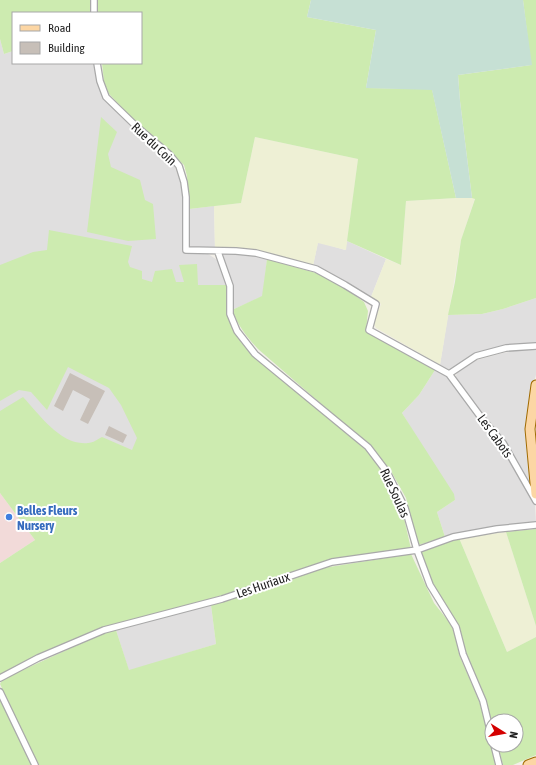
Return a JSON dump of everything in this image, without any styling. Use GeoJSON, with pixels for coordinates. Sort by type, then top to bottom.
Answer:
{"type":"FeatureCollection","features":[{"type":"Feature","properties":{"kind":"main road"},"geometry":{"type":"LineString","coordinates":[[536,385],[530,429],[536,494]]}},
{"type":"Feature","properties":{"kind":"main road"},"geometry":{"type":"LineString","coordinates":[[528,765],[536,762]]}},
{"type":"Feature","properties":{"kind":"street"},"geometry":{"type":"LineString","coordinates":[[94,0],[94,12]]}},
{"type":"Feature","properties":{"kind":"street","name":"Rue du Coin"},"geometry":{"type":"LineString","coordinates":[[96,64],[100,81],[106,97],[137,127],[169,154],[179,166],[184,182],[186,197],[186,250],[218,252]]}},
{"type":"Feature","properties":{"kind":"street"},"geometry":{"type":"LineString","coordinates":[[218,252],[236,251],[256,253],[316,269],[376,304],[369,330],[449,374],[476,356],[506,348],[536,346]]}},
{"type":"Feature","properties":{"kind":"street","name":"Rue Soulas"},"geometry":{"type":"LineString","coordinates":[[218,252],[230,286],[230,314],[237,331],[255,354],[368,447],[388,472],[405,508],[417,550],[430,585],[456,627],[463,654],[483,701],[486,713]]}},
{"type":"Feature","properties":{"kind":"street","name":"Les Cabots"},"geometry":{"type":"LineString","coordinates":[[449,374],[480,416],[503,443],[536,501]]}},
{"type":"Feature","properties":{"kind":"street","name":"Les Huriaux"},"geometry":{"type":"LineString","coordinates":[[0,678],[38,658],[104,630],[222,599],[332,562],[417,550],[453,537],[498,529],[536,525]]}},
{"type":"Feature","properties":{"kind":"street"},"geometry":{"type":"LineString","coordinates":[[0,692],[35,765]]}},
{"type":"Feature","properties":{"kind":"street"},"geometry":{"type":"LineString","coordinates":[[496,753],[499,765]]}},
{"type":"Feature","properties":{"kind":"shaded area"},"geometry":{"type":"Polygon","coordinates":[[[0,39],[4,54],[12,51],[12,64],[93,64],[103,98],[174,165],[182,187],[184,252],[208,254],[219,261],[228,285],[227,310],[234,332],[254,357],[330,418],[0,493],[0,39]]]}},
{"type":"Feature","properties":{"kind":"shaded area"},"geometry":{"type":"Polygon","coordinates":[[[214,206],[215,250],[189,249],[189,209],[214,206]]]}},
{"type":"Feature","properties":{"kind":"shaded area"},"geometry":{"type":"Polygon","coordinates":[[[347,241],[386,259],[371,297],[341,279],[313,266],[318,242],[345,250],[347,241]]]}},
{"type":"Feature","properties":{"kind":"shaded area"},"geometry":{"type":"Polygon","coordinates":[[[223,254],[243,254],[267,259],[263,296],[232,310],[233,295],[223,254]]]}},
{"type":"Feature","properties":{"kind":"shaded area"},"geometry":{"type":"Polygon","coordinates":[[[536,298],[536,344],[506,345],[474,353],[450,370],[440,365],[448,315],[482,314],[536,298]]]}},
{"type":"Feature","properties":{"kind":"shaded area"},"geometry":{"type":"Polygon","coordinates":[[[529,348],[536,348],[536,375],[530,394],[526,427],[531,488],[493,425],[470,400],[455,378],[457,373],[477,360],[529,348]]]}},
{"type":"Feature","properties":{"kind":"shaded area"},"geometry":{"type":"Polygon","coordinates":[[[435,370],[450,379],[502,445],[535,505],[536,523],[481,529],[445,537],[437,512],[455,500],[402,413],[419,395],[435,370]]]}},
{"type":"Feature","properties":{"kind":"shaded area","name":"Belles Fleurs Nursery"},"geometry":{"type":"Polygon","coordinates":[[[0,493],[35,540],[0,563],[0,493]]]}},
{"type":"Feature","properties":{"kind":"shaded area"},"geometry":{"type":"Polygon","coordinates":[[[211,605],[216,644],[129,671],[116,630],[211,605]]]}},
{"type":"Feature","properties":{"kind":"green space"},"geometry":{"type":"Polygon","coordinates":[[[0,0],[90,0],[91,12],[12,12],[12,51],[4,54],[0,39],[0,0]]]}},
{"type":"Feature","properties":{"kind":"green space"},"geometry":{"type":"Polygon","coordinates":[[[96,0],[311,0],[307,17],[376,30],[366,88],[432,89],[456,198],[406,201],[401,265],[347,241],[358,159],[255,137],[241,203],[189,209],[187,176],[184,165],[129,115],[109,94],[104,82],[102,64],[142,64],[142,12],[96,12],[96,0]]]}},
{"type":"Feature","properties":{"kind":"green space"},"geometry":{"type":"Polygon","coordinates":[[[311,0],[523,0],[532,65],[458,75],[472,198],[456,198],[432,90],[366,88],[376,30],[307,17],[311,0]]]}},
{"type":"Feature","properties":{"kind":"green space"},"geometry":{"type":"Polygon","coordinates":[[[523,0],[536,0],[536,298],[482,314],[448,315],[455,282],[461,240],[475,199],[472,198],[458,75],[531,65],[523,0]]]}},
{"type":"Feature","properties":{"kind":"green space"},"geometry":{"type":"Polygon","coordinates":[[[101,117],[117,132],[108,154],[111,167],[140,180],[145,200],[153,204],[156,239],[128,241],[87,232],[101,117]]]}},
{"type":"Feature","properties":{"kind":"green space"},"geometry":{"type":"Polygon","coordinates":[[[255,137],[358,159],[346,250],[318,243],[313,266],[257,251],[215,250],[214,206],[241,203],[255,137]]]}},
{"type":"Feature","properties":{"kind":"green space"},"geometry":{"type":"Polygon","coordinates":[[[475,198],[461,240],[440,365],[376,328],[373,323],[381,304],[371,297],[386,259],[401,265],[406,201],[475,198]]]}},
{"type":"Feature","properties":{"kind":"green space"},"geometry":{"type":"Polygon","coordinates":[[[49,230],[132,246],[128,262],[130,267],[142,271],[142,279],[152,282],[155,271],[172,269],[176,282],[184,282],[179,265],[197,264],[198,285],[228,285],[227,310],[234,332],[254,357],[330,418],[367,451],[386,475],[402,509],[411,549],[331,560],[223,595],[94,631],[40,654],[0,675],[0,563],[35,540],[0,493],[0,411],[23,397],[52,428],[69,440],[78,443],[88,443],[94,442],[102,437],[132,450],[137,438],[121,405],[109,388],[68,367],[47,410],[31,392],[19,390],[0,401],[0,265],[33,252],[47,250],[49,230]]]}},
{"type":"Feature","properties":{"kind":"green space"},"geometry":{"type":"Polygon","coordinates":[[[267,259],[316,273],[342,286],[364,302],[368,311],[366,331],[435,370],[419,395],[402,413],[454,494],[455,500],[437,512],[445,537],[418,545],[406,498],[392,473],[372,448],[258,349],[240,326],[232,310],[262,296],[267,259]]]}},
{"type":"Feature","properties":{"kind":"green space"},"geometry":{"type":"Polygon","coordinates":[[[536,529],[536,626],[506,532],[536,529]]]}},
{"type":"Feature","properties":{"kind":"green space"},"geometry":{"type":"Polygon","coordinates":[[[506,532],[536,626],[536,637],[507,652],[459,538],[506,532]]]}},
{"type":"Feature","properties":{"kind":"green space"},"geometry":{"type":"Polygon","coordinates":[[[459,538],[507,652],[536,637],[536,755],[513,765],[503,765],[500,753],[524,753],[524,713],[489,713],[467,658],[457,625],[433,584],[421,552],[459,538]]]}},
{"type":"Feature","properties":{"kind":"green space"},"geometry":{"type":"Polygon","coordinates":[[[411,554],[434,603],[453,627],[460,657],[480,703],[484,717],[484,753],[494,753],[495,765],[37,765],[0,684],[3,679],[104,633],[116,630],[129,670],[216,644],[211,605],[323,568],[411,554]]]}},
{"type":"Feature","properties":{"kind":"green space"},"geometry":{"type":"Polygon","coordinates":[[[0,697],[32,765],[0,765],[0,697]]]}},
{"type":"Feature","properties":{"kind":"building"},"geometry":{"type":"Polygon","coordinates":[[[70,373],[105,391],[88,424],[80,420],[90,399],[73,390],[63,411],[54,406],[70,373]]]}},
{"type":"Feature","properties":{"kind":"building"},"geometry":{"type":"Polygon","coordinates":[[[109,426],[127,435],[123,443],[105,435],[109,426]]]}},
{"type":"Feature","properties":{"kind":"place","name":"Belles Fleurs Nursery"},"geometry":{"type":"Point","coordinates":[9,517]}}]}
